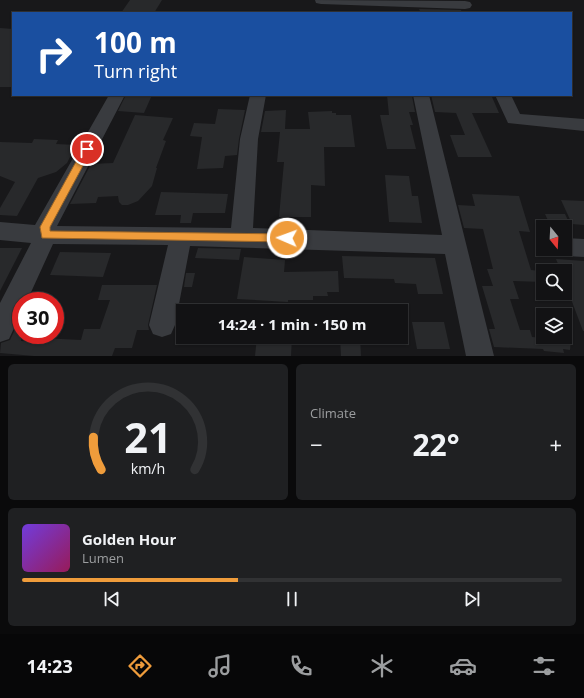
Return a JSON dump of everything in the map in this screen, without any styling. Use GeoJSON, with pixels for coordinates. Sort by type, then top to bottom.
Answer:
{"type":"FeatureCollection","features":[{"type":"Feature","properties":{"kind":"street"},"geometry":{"type":"LineString","coordinates":[[321,0],[402,8],[466,6]]}},
{"type":"Feature","properties":{"kind":"street"},"geometry":{"type":"LineString","coordinates":[[0,330],[46,235],[45,227],[116,96]]}},
{"type":"Feature","properties":{"kind":"street"},"geometry":{"type":"LineString","coordinates":[[241,236],[249,139],[258,96]]}},
{"type":"Feature","properties":{"kind":"street"},"geometry":{"type":"LineString","coordinates":[[421,96],[480,356]]}},
{"type":"Feature","properties":{"kind":"street"},"geometry":{"type":"LineString","coordinates":[[503,96],[514,119],[584,125]]}},
{"type":"Feature","properties":{"kind":"street"},"geometry":{"type":"LineString","coordinates":[[0,231],[46,235],[181,237],[241,236],[454,245]]}},
{"type":"Feature","properties":{"kind":"street"},"geometry":{"type":"LineString","coordinates":[[162,325],[181,237]]}},
{"type":"Feature","properties":{"kind":"street"},"geometry":{"type":"LineString","coordinates":[[572,247],[584,248]]}},
{"type":"Feature","properties":{"kind":"building"},"geometry":{"type":"Polygon","coordinates":[[[130,0],[162,0],[155,12],[122,12],[130,0]]]}},
{"type":"Feature","properties":{"kind":"building"},"geometry":{"type":"Polygon","coordinates":[[[419,9],[461,10],[462,12],[420,12],[419,9]]]}},
{"type":"Feature","properties":{"kind":"building"},"geometry":{"type":"Polygon","coordinates":[[[0,28],[12,29],[12,87],[0,87],[0,28]]]}},
{"type":"Feature","properties":{"kind":"building"},"geometry":{"type":"Polygon","coordinates":[[[126,96],[152,96],[144,113],[118,111],[126,96]]]}},
{"type":"Feature","properties":{"kind":"building"},"geometry":{"type":"Polygon","coordinates":[[[387,96],[412,96],[415,112],[409,112],[413,125],[410,125],[416,149],[387,149],[380,115],[389,115],[387,96]]]}},
{"type":"Feature","properties":{"kind":"building"},"geometry":{"type":"Polygon","coordinates":[[[431,96],[492,97],[499,113],[472,113],[492,157],[458,157],[450,135],[465,135],[456,113],[435,112],[431,96]]]}},
{"type":"Feature","properties":{"kind":"building"},"geometry":{"type":"Polygon","coordinates":[[[218,109],[245,110],[237,155],[225,156],[223,168],[197,169],[202,137],[190,136],[194,123],[215,124],[218,109]]]}},
{"type":"Feature","properties":{"kind":"building"},"geometry":{"type":"Polygon","coordinates":[[[286,110],[285,129],[310,129],[308,112],[332,111],[332,113],[336,113],[336,115],[351,115],[355,147],[324,147],[325,186],[311,185],[311,217],[279,217],[284,162],[277,162],[280,132],[261,132],[265,111],[286,110]]]}},
{"type":"Feature","properties":{"kind":"building"},"geometry":{"type":"Polygon","coordinates":[[[135,115],[173,118],[163,140],[166,141],[156,168],[152,186],[138,201],[128,205],[122,205],[119,202],[118,196],[98,197],[96,203],[70,204],[91,164],[113,163],[135,115]]]}},
{"type":"Feature","properties":{"kind":"building"},"geometry":{"type":"Polygon","coordinates":[[[34,139],[58,140],[56,144],[76,145],[67,163],[56,172],[38,178],[17,216],[0,215],[0,208],[15,182],[0,176],[0,142],[32,143],[34,139]]]}},
{"type":"Feature","properties":{"kind":"building"},"geometry":{"type":"Polygon","coordinates":[[[385,175],[409,176],[412,196],[418,196],[422,223],[389,222],[385,175]]]}},
{"type":"Feature","properties":{"kind":"building"},"geometry":{"type":"Polygon","coordinates":[[[161,192],[228,194],[225,213],[193,213],[191,223],[180,223],[181,215],[155,215],[161,192]]]}},
{"type":"Feature","properties":{"kind":"building"},"geometry":{"type":"Polygon","coordinates":[[[472,194],[519,196],[530,232],[519,231],[531,270],[536,271],[536,282],[513,281],[519,299],[510,299],[520,330],[530,330],[532,337],[536,337],[536,344],[571,344],[570,350],[563,349],[564,353],[544,351],[543,349],[494,347],[489,329],[495,329],[482,286],[493,286],[487,269],[493,269],[483,229],[464,228],[458,205],[475,206],[472,194]]]}},
{"type":"Feature","properties":{"kind":"building"},"geometry":{"type":"Polygon","coordinates":[[[561,200],[584,201],[584,225],[572,224],[572,220],[570,220],[561,200]]]}},
{"type":"Feature","properties":{"kind":"building"},"geometry":{"type":"Polygon","coordinates":[[[545,214],[565,214],[568,220],[548,220],[545,214]]]}},
{"type":"Feature","properties":{"kind":"building"},"geometry":{"type":"Polygon","coordinates":[[[0,248],[22,248],[0,291],[0,248]]]}},
{"type":"Feature","properties":{"kind":"building"},"geometry":{"type":"Polygon","coordinates":[[[198,248],[241,249],[239,260],[195,258],[198,248]]]}},
{"type":"Feature","properties":{"kind":"building"},"geometry":{"type":"Polygon","coordinates":[[[60,252],[111,253],[103,277],[50,275],[60,252]]]}},
{"type":"Feature","properties":{"kind":"building"},"geometry":{"type":"Polygon","coordinates":[[[342,256],[435,258],[443,294],[418,294],[416,284],[395,283],[394,279],[344,278],[342,256]]]}},
{"type":"Feature","properties":{"kind":"building"},"geometry":{"type":"Polygon","coordinates":[[[244,257],[285,260],[284,272],[338,271],[339,292],[327,292],[328,296],[313,296],[313,300],[288,300],[288,302],[237,299],[244,257]]]}},
{"type":"Feature","properties":{"kind":"building"},"geometry":{"type":"Polygon","coordinates":[[[556,259],[584,261],[584,331],[571,300],[572,264],[558,264],[556,259]]]}},
{"type":"Feature","properties":{"kind":"building"},"geometry":{"type":"Polygon","coordinates":[[[186,273],[195,273],[192,287],[184,287],[186,273]]]}},
{"type":"Feature","properties":{"kind":"building"},"geometry":{"type":"Polygon","coordinates":[[[102,285],[157,285],[148,325],[149,330],[137,330],[132,348],[115,348],[112,356],[34,356],[0,353],[1,343],[10,340],[12,336],[12,344],[64,344],[64,339],[81,340],[84,329],[100,329],[110,300],[98,300],[102,285]]]}},
{"type":"Feature","properties":{"kind":"building"},"geometry":{"type":"Polygon","coordinates":[[[412,322],[444,322],[450,349],[417,349],[412,322]]]}},
{"type":"Feature","properties":{"kind":"building"},"geometry":{"type":"Polygon","coordinates":[[[256,344],[292,344],[291,356],[255,356],[256,344]]]}},
{"type":"Feature","properties":{"kind":"building"},"geometry":{"type":"Polygon","coordinates":[[[340,344],[360,344],[361,356],[341,356],[340,344]]]}},
{"type":"Feature","properties":{"kind":"route"},"geometry":{"type":"LineString","coordinates":[[87,149],[45,227],[46,235],[181,237],[241,236],[287,238]]}}]}
